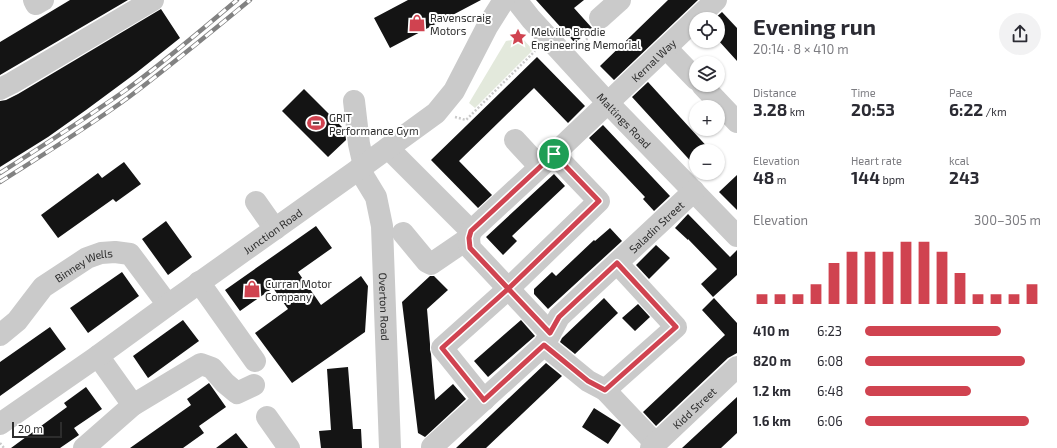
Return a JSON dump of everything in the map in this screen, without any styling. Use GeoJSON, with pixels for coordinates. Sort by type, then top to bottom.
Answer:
{"type":"FeatureCollection","features":[{"type":"Feature","properties":{"kind":"street"},"geometry":{"type":"LineString","coordinates":[[34,0],[36,4],[43,0]]}},
{"type":"Feature","properties":{"kind":"street"},"geometry":{"type":"LineString","coordinates":[[0,89],[153,0]]}},
{"type":"Feature","properties":{"kind":"street","name":"Junction Road"},"geometry":{"type":"LineString","coordinates":[[0,424],[98,356],[199,282],[362,168],[436,114],[454,91],[487,26],[504,0]]}},
{"type":"Feature","properties":{"kind":"street","name":"Maltings Road"},"geometry":{"type":"LineString","coordinates":[[516,0],[548,38],[607,102],[694,191],[735,229]]}},
{"type":"Feature","properties":{"kind":"street"},"geometry":{"type":"LineString","coordinates":[[600,18],[620,0]]}},
{"type":"Feature","properties":{"kind":"street","name":"Kernal Way"},"geometry":{"type":"LineString","coordinates":[[403,233],[426,262],[431,264],[470,235],[607,102],[716,0]]}},
{"type":"Feature","properties":{"kind":"street"},"geometry":{"type":"LineString","coordinates":[[666,48],[689,72]]}},
{"type":"Feature","properties":{"kind":"street"},"geometry":{"type":"LineString","coordinates":[[709,92],[737,122]]}},
{"type":"Feature","properties":{"kind":"street","name":"Overton Road"},"geometry":{"type":"LineString","coordinates":[[354,101],[362,168],[376,197],[382,226],[390,448]]}},
{"type":"Feature","properties":{"kind":"street"},"geometry":{"type":"LineString","coordinates":[[484,400],[442,348],[508,289],[599,201],[547,161],[515,140]]}},
{"type":"Feature","properties":{"kind":"street"},"geometry":{"type":"LineString","coordinates":[[388,148],[470,235],[470,248],[508,289],[547,339],[588,381],[605,390],[653,446]]}},
{"type":"Feature","properties":{"kind":"street","name":"Saladin Street"},"geometry":{"type":"LineString","coordinates":[[432,447],[484,400],[547,339],[559,317],[694,191]]}},
{"type":"Feature","properties":{"kind":"street"},"geometry":{"type":"LineString","coordinates":[[256,202],[275,229]]}},
{"type":"Feature","properties":{"kind":"street","name":"Binney Wells"},"geometry":{"type":"LineString","coordinates":[[0,335],[17,321],[43,288],[86,258],[101,253],[115,252],[130,254],[168,305]]}},
{"type":"Feature","properties":{"kind":"street"},"geometry":{"type":"LineString","coordinates":[[605,390],[676,327],[617,263]]}},
{"type":"Feature","properties":{"kind":"street"},"geometry":{"type":"LineString","coordinates":[[199,282],[255,361]]}},
{"type":"Feature","properties":{"kind":"street"},"geometry":{"type":"LineString","coordinates":[[98,356],[133,405]]}},
{"type":"Feature","properties":{"kind":"street"},"geometry":{"type":"LineString","coordinates":[[84,448],[133,405],[201,364],[212,368],[236,393],[254,385]]}},
{"type":"Feature","properties":{"kind":"street","name":"Kidd Street"},"geometry":{"type":"LineString","coordinates":[[653,446],[737,367]]}},
{"type":"Feature","properties":{"kind":"street"},"geometry":{"type":"LineString","coordinates":[[267,417],[289,448]]}},
{"type":"Feature","properties":{"kind":"path"},"geometry":{"type":"LineString","coordinates":[[568,59],[588,39],[600,18]]}},
{"type":"Feature","properties":{"kind":"path"},"geometry":{"type":"LineString","coordinates":[[455,117],[466,120],[548,38]]}},
{"type":"Feature","properties":{"kind":"path"},"geometry":{"type":"LineString","coordinates":[[0,443],[4,448]]}},
{"type":"Feature","properties":{"kind":"shaded area"},"geometry":{"type":"Polygon","coordinates":[[[522,38],[533,50],[475,108],[469,103],[506,41],[522,38]]]}},
{"type":"Feature","properties":{"kind":"building"},"geometry":{"type":"Polygon","coordinates":[[[70,0],[128,0],[0,75],[0,42],[70,0]]]}},
{"type":"Feature","properties":{"kind":"building"},"geometry":{"type":"Polygon","coordinates":[[[408,0],[481,0],[390,48],[374,18],[408,0]]]}},
{"type":"Feature","properties":{"kind":"building"},"geometry":{"type":"Polygon","coordinates":[[[536,0],[584,0],[574,8],[592,28],[575,43],[536,0]]]}},
{"type":"Feature","properties":{"kind":"building"},"geometry":{"type":"Polygon","coordinates":[[[668,0],[698,0],[614,80],[600,66],[668,0]]]}},
{"type":"Feature","properties":{"kind":"building"},"geometry":{"type":"Polygon","coordinates":[[[161,9],[180,38],[86,110],[48,137],[0,167],[0,101],[6,100],[18,94],[161,9]]]}},
{"type":"Feature","properties":{"kind":"building"},"geometry":{"type":"Polygon","coordinates":[[[725,15],[737,28],[737,61],[725,48],[725,15]]]}},
{"type":"Feature","properties":{"kind":"building"},"geometry":{"type":"Polygon","coordinates":[[[537,57],[585,106],[568,123],[534,88],[459,161],[492,195],[478,208],[431,160],[537,57]]]}},
{"type":"Feature","properties":{"kind":"building"},"geometry":{"type":"Polygon","coordinates":[[[648,82],[689,127],[689,136],[697,136],[705,144],[689,144],[689,159],[632,97],[648,82]]]}},
{"type":"Feature","properties":{"kind":"building","name":"GRIT Performance Gym"},"geometry":{"type":"Polygon","coordinates":[[[304,89],[345,130],[346,140],[328,157],[282,111],[304,89]]]}},
{"type":"Feature","properties":{"kind":"building"},"geometry":{"type":"Polygon","coordinates":[[[603,125],[670,196],[654,211],[643,199],[645,197],[589,138],[603,125]]]}},
{"type":"Feature","properties":{"kind":"building"},"geometry":{"type":"Polygon","coordinates":[[[124,162],[141,184],[116,202],[113,199],[58,238],[41,215],[98,173],[102,178],[124,162]]]}},
{"type":"Feature","properties":{"kind":"building"},"geometry":{"type":"Polygon","coordinates":[[[554,174],[565,186],[512,236],[517,241],[503,255],[486,237],[554,174]]]}},
{"type":"Feature","properties":{"kind":"building"},"geometry":{"type":"Polygon","coordinates":[[[737,175],[737,210],[719,192],[737,175]]]}},
{"type":"Feature","properties":{"kind":"building"},"geometry":{"type":"Polygon","coordinates":[[[688,214],[730,257],[737,250],[737,275],[713,297],[701,284],[717,269],[688,239],[675,228],[688,214]]]}},
{"type":"Feature","properties":{"kind":"building"},"geometry":{"type":"Polygon","coordinates":[[[166,221],[192,257],[168,275],[142,239],[166,221]]]}},
{"type":"Feature","properties":{"kind":"building"},"geometry":{"type":"Polygon","coordinates":[[[316,226],[332,248],[298,272],[321,305],[361,276],[368,286],[365,332],[292,383],[255,333],[288,309],[273,288],[240,311],[225,290],[316,226]]]}},
{"type":"Feature","properties":{"kind":"building"},"geometry":{"type":"Polygon","coordinates":[[[610,228],[622,241],[548,309],[534,294],[534,289],[552,272],[556,276],[594,240],[595,241],[610,228]]]}},
{"type":"Feature","properties":{"kind":"building"},"geometry":{"type":"Polygon","coordinates":[[[656,245],[670,258],[649,279],[636,265],[656,245]]]}},
{"type":"Feature","properties":{"kind":"building"},"geometry":{"type":"Polygon","coordinates":[[[122,272],[139,296],[88,333],[70,308],[122,272]]]}},
{"type":"Feature","properties":{"kind":"building"},"geometry":{"type":"Polygon","coordinates":[[[430,276],[434,276],[448,290],[427,309],[435,400],[453,384],[466,399],[425,437],[418,433],[402,302],[430,276]]]}},
{"type":"Feature","properties":{"kind":"building"},"geometry":{"type":"Polygon","coordinates":[[[604,298],[618,313],[575,354],[560,342],[562,338],[604,298]]]}},
{"type":"Feature","properties":{"kind":"building"},"geometry":{"type":"Polygon","coordinates":[[[714,298],[737,323],[737,353],[728,358],[656,426],[643,412],[725,335],[702,310],[714,298]]]}},
{"type":"Feature","properties":{"kind":"building"},"geometry":{"type":"Polygon","coordinates":[[[638,304],[650,317],[635,331],[622,318],[638,304]]]}},
{"type":"Feature","properties":{"kind":"building"},"geometry":{"type":"Polygon","coordinates":[[[183,320],[199,341],[148,378],[133,356],[183,320]]]}},
{"type":"Feature","properties":{"kind":"building"},"geometry":{"type":"Polygon","coordinates":[[[521,320],[535,336],[488,377],[474,361],[521,320]]]}},
{"type":"Feature","properties":{"kind":"building"},"geometry":{"type":"Polygon","coordinates":[[[50,327],[66,349],[0,396],[0,362],[50,327]]]}},
{"type":"Feature","properties":{"kind":"building"},"geometry":{"type":"Polygon","coordinates":[[[546,363],[562,376],[486,448],[456,448],[546,363]]]}},
{"type":"Feature","properties":{"kind":"building"},"geometry":{"type":"Polygon","coordinates":[[[348,367],[353,429],[361,429],[362,448],[321,448],[319,431],[331,430],[327,369],[348,367]]]}},
{"type":"Feature","properties":{"kind":"building"},"geometry":{"type":"Polygon","coordinates":[[[209,383],[226,407],[199,426],[204,433],[183,448],[130,448],[191,405],[187,399],[209,383]]]}},
{"type":"Feature","properties":{"kind":"building"},"geometry":{"type":"Polygon","coordinates":[[[86,387],[102,409],[74,428],[79,435],[60,448],[11,448],[67,407],[64,403],[86,387]]]}},
{"type":"Feature","properties":{"kind":"building"},"geometry":{"type":"Polygon","coordinates":[[[737,397],[737,433],[721,448],[682,448],[737,397]]]}},
{"type":"Feature","properties":{"kind":"building"},"geometry":{"type":"Polygon","coordinates":[[[594,408],[621,425],[608,444],[582,427],[594,408]]]}},
{"type":"Feature","properties":{"kind":"building"},"geometry":{"type":"Polygon","coordinates":[[[236,433],[248,448],[216,448],[236,433]]]}},
{"type":"Feature","properties":{"kind":"railway"},"geometry":{"type":"LineString","coordinates":[[0,173],[123,92],[166,59],[237,0]]}},
{"type":"Feature","properties":{"kind":"railway"},"geometry":{"type":"LineString","coordinates":[[0,182],[82,130],[129,97],[250,0]]}},
{"type":"Feature","properties":{"kind":"place","name":"Ravenscraig Motors"},"geometry":{"type":"Point","coordinates":[417,23]}},
{"type":"Feature","properties":{"kind":"place","name":"Melville Brodie Engineering Memorial"},"geometry":{"type":"Point","coordinates":[518,37]}},
{"type":"Feature","properties":{"kind":"place","name":"GRIT Performance Gym"},"geometry":{"type":"Point","coordinates":[316,123]}},
{"type":"Feature","properties":{"kind":"place","name":"Curran Motor Company"},"geometry":{"type":"Point","coordinates":[252,289]}},
{"type":"Feature","properties":{"kind":"route"},"geometry":{"type":"LineString","coordinates":[[554,154],[471,231],[469,238],[470,248],[508,289],[550,333],[559,317],[617,263],[676,327],[605,390],[588,381],[544,345],[484,400],[442,348],[508,289],[599,201],[554,154]]}}]}
